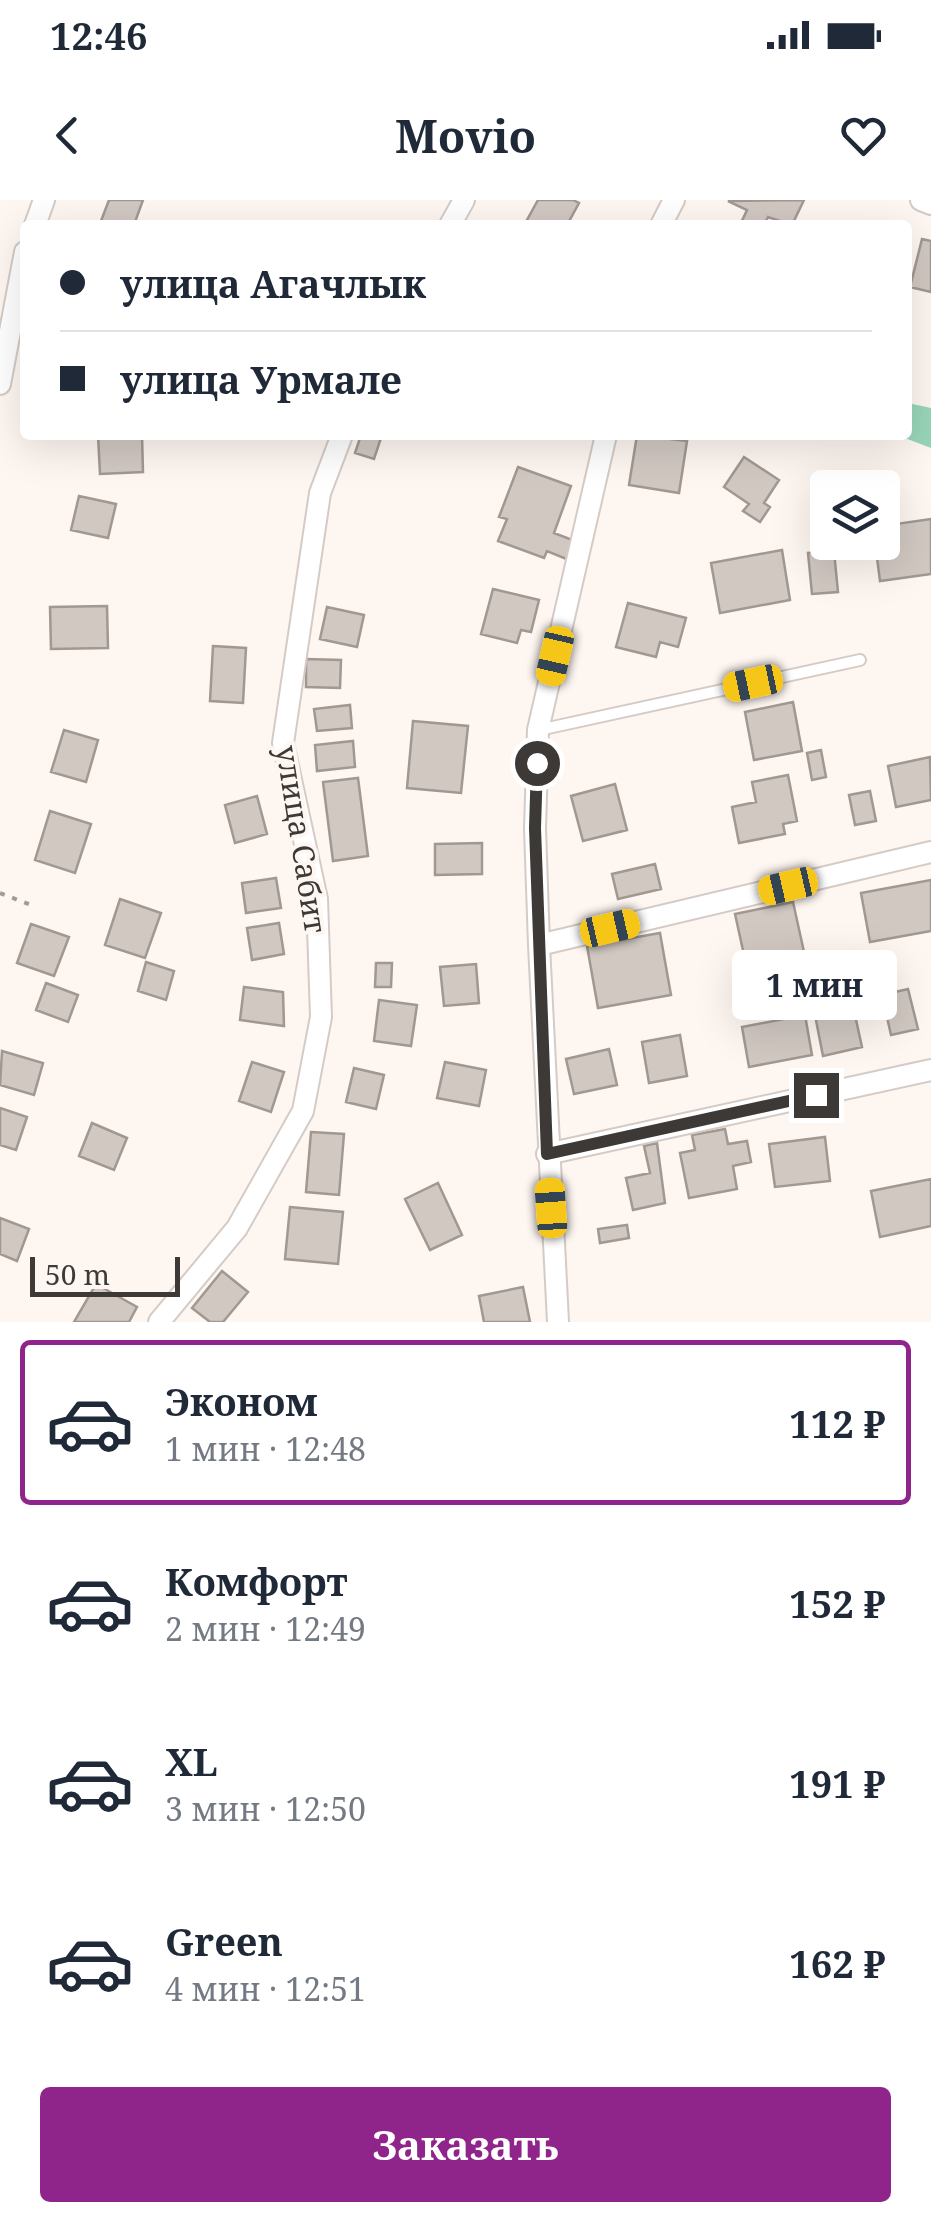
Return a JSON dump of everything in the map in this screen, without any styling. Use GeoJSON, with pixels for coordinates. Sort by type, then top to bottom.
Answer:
{"type":"FeatureCollection","features":[{"type":"Feature","properties":{"kind":"street"},"geometry":{"type":"LineString","coordinates":[[921,200],[931,204]]}},
{"type":"Feature","properties":{"kind":"street"},"geometry":{"type":"LineString","coordinates":[[0,384],[20,278]]}},
{"type":"Feature","properties":{"kind":"street","name":"улица Сабит"},"geometry":{"type":"LineString","coordinates":[[159,1322],[237,1228],[303,1111],[321,1018],[317,899],[283,743],[320,493],[340,440]]}},
{"type":"Feature","properties":{"kind":"street"},"geometry":{"type":"LineString","coordinates":[[558,1322],[538,945],[538,730],[605,440]]}},
{"type":"Feature","properties":{"kind":"street"},"geometry":{"type":"LineString","coordinates":[[538,945],[931,852]]}},
{"type":"Feature","properties":{"kind":"street"},"geometry":{"type":"LineString","coordinates":[[547,1154],[931,1070]]}},
{"type":"Feature","properties":{"kind":"lane"},"geometry":{"type":"LineString","coordinates":[[538,730],[860,660]]}},
{"type":"Feature","properties":{"kind":"path"},"geometry":{"type":"LineString","coordinates":[[0,893],[36,906]]}},
{"type":"Feature","properties":{"kind":"green space"},"geometry":{"type":"Polygon","coordinates":[[[912,404],[931,408],[931,448],[910,440],[912,404]]]}},
{"type":"Feature","properties":{"kind":"building"},"geometry":{"type":"Polygon","coordinates":[[[109,200],[143,200],[136,220],[101,220],[109,200]]]}},
{"type":"Feature","properties":{"kind":"building"},"geometry":{"type":"Polygon","coordinates":[[[538,200],[579,203],[570,220],[527,220],[538,200]]]}},
{"type":"Feature","properties":{"kind":"building"},"geometry":{"type":"Polygon","coordinates":[[[804,200],[794,220],[768,217],[742,220],[747,210],[728,201],[804,200]]]}},
{"type":"Feature","properties":{"kind":"building"},"geometry":{"type":"Polygon","coordinates":[[[922,239],[931,241],[931,292],[912,287],[922,239]]]}},
{"type":"Feature","properties":{"kind":"building"},"geometry":{"type":"Polygon","coordinates":[[[98,440],[142,440],[143,472],[100,474],[98,440]]]}},
{"type":"Feature","properties":{"kind":"building"},"geometry":{"type":"Polygon","coordinates":[[[359,440],[380,440],[374,459],[355,453],[359,440]]]}},
{"type":"Feature","properties":{"kind":"building"},"geometry":{"type":"Polygon","coordinates":[[[636,440],[687,441],[679,493],[629,485],[636,440]]]}},
{"type":"Feature","properties":{"kind":"building"},"geometry":{"type":"Polygon","coordinates":[[[744,457],[779,480],[764,503],[770,507],[760,522],[743,511],[749,504],[724,487],[744,457]]]}},
{"type":"Feature","properties":{"kind":"building"},"geometry":{"type":"Polygon","coordinates":[[[518,467],[571,486],[554,533],[575,541],[569,560],[547,551],[544,558],[498,541],[507,519],[499,517],[518,467]]]}},
{"type":"Feature","properties":{"kind":"building"},"geometry":{"type":"Polygon","coordinates":[[[79,496],[116,504],[108,538],[71,530],[79,496]]]}},
{"type":"Feature","properties":{"kind":"building"},"geometry":{"type":"Polygon","coordinates":[[[931,519],[931,574],[880,581],[877,560],[900,560],[900,523],[931,519]]]}},
{"type":"Feature","properties":{"kind":"building"},"geometry":{"type":"Polygon","coordinates":[[[782,550],[790,600],[720,613],[711,563],[782,550]]]}},
{"type":"Feature","properties":{"kind":"building"},"geometry":{"type":"Polygon","coordinates":[[[808,553],[810,560],[835,560],[838,592],[812,594],[808,553]]]}},
{"type":"Feature","properties":{"kind":"building"},"geometry":{"type":"Polygon","coordinates":[[[493,589],[539,600],[531,632],[521,630],[517,643],[481,634],[493,589]]]}},
{"type":"Feature","properties":{"kind":"building"},"geometry":{"type":"Polygon","coordinates":[[[628,603],[686,618],[678,647],[660,642],[656,657],[616,647],[628,603]]]}},
{"type":"Feature","properties":{"kind":"building"},"geometry":{"type":"Polygon","coordinates":[[[107,606],[108,648],[51,649],[50,607],[107,606]]]}},
{"type":"Feature","properties":{"kind":"building"},"geometry":{"type":"Polygon","coordinates":[[[327,607],[364,615],[357,647],[320,639],[327,607]]]}},
{"type":"Feature","properties":{"kind":"building"},"geometry":{"type":"Polygon","coordinates":[[[213,646],[246,648],[243,703],[210,701],[213,646]]]}},
{"type":"Feature","properties":{"kind":"building"},"geometry":{"type":"Polygon","coordinates":[[[306,659],[341,660],[340,688],[306,687],[306,659]]]}},
{"type":"Feature","properties":{"kind":"building"},"geometry":{"type":"Polygon","coordinates":[[[793,702],[802,751],[754,760],[745,712],[793,702]]]}},
{"type":"Feature","properties":{"kind":"building"},"geometry":{"type":"Polygon","coordinates":[[[350,705],[352,728],[317,731],[314,709],[350,705]]]}},
{"type":"Feature","properties":{"kind":"building"},"geometry":{"type":"Polygon","coordinates":[[[413,721],[468,726],[461,793],[407,788],[413,721]]]}},
{"type":"Feature","properties":{"kind":"building"},"geometry":{"type":"Polygon","coordinates":[[[64,730],[98,740],[86,782],[51,772],[64,730]]]}},
{"type":"Feature","properties":{"kind":"building"},"geometry":{"type":"Polygon","coordinates":[[[353,741],[355,767],[317,771],[315,745],[353,741]]]}},
{"type":"Feature","properties":{"kind":"building"},"geometry":{"type":"Polygon","coordinates":[[[821,750],[826,777],[812,780],[807,753],[821,750]]]}},
{"type":"Feature","properties":{"kind":"building"},"geometry":{"type":"Polygon","coordinates":[[[930,757],[931,800],[896,807],[888,766],[930,757]]]}},
{"type":"Feature","properties":{"kind":"building"},"geometry":{"type":"Polygon","coordinates":[[[788,775],[797,821],[783,824],[785,834],[739,843],[732,807],[756,802],[752,782],[788,775]]]}},
{"type":"Feature","properties":{"kind":"building"},"geometry":{"type":"Polygon","coordinates":[[[358,778],[368,856],[333,861],[323,782],[358,778]]]}},
{"type":"Feature","properties":{"kind":"building"},"geometry":{"type":"Polygon","coordinates":[[[615,784],[627,830],[583,841],[571,796],[615,784]]]}},
{"type":"Feature","properties":{"kind":"building"},"geometry":{"type":"Polygon","coordinates":[[[870,791],[876,821],[855,825],[849,795],[870,791]]]}},
{"type":"Feature","properties":{"kind":"building"},"geometry":{"type":"Polygon","coordinates":[[[257,796],[267,834],[235,843],[225,805],[257,796]]]}},
{"type":"Feature","properties":{"kind":"building"},"geometry":{"type":"Polygon","coordinates":[[[50,811],[91,824],[75,873],[35,860],[50,811]]]}},
{"type":"Feature","properties":{"kind":"building"},"geometry":{"type":"Polygon","coordinates":[[[482,843],[482,874],[435,875],[435,844],[482,843]]]}},
{"type":"Feature","properties":{"kind":"building"},"geometry":{"type":"Polygon","coordinates":[[[655,864],[661,889],[618,899],[612,874],[655,864]]]}},
{"type":"Feature","properties":{"kind":"building"},"geometry":{"type":"Polygon","coordinates":[[[276,878],[281,908],[246,913],[242,883],[276,878]]]}},
{"type":"Feature","properties":{"kind":"building"},"geometry":{"type":"Polygon","coordinates":[[[931,880],[931,931],[870,942],[861,893],[931,880]]]}},
{"type":"Feature","properties":{"kind":"building"},"geometry":{"type":"Polygon","coordinates":[[[120,899],[161,913],[145,958],[105,945],[120,899]]]}},
{"type":"Feature","properties":{"kind":"building"},"geometry":{"type":"Polygon","coordinates":[[[793,902],[806,961],[748,973],[735,914],[793,902]]]}},
{"type":"Feature","properties":{"kind":"building"},"geometry":{"type":"Polygon","coordinates":[[[279,923],[284,954],[252,960],[247,928],[279,923]]]}},
{"type":"Feature","properties":{"kind":"building"},"geometry":{"type":"Polygon","coordinates":[[[31,924],[69,937],[54,976],[17,963],[31,924]]]}},
{"type":"Feature","properties":{"kind":"building"},"geometry":{"type":"Polygon","coordinates":[[[660,933],[671,995],[598,1008],[587,946],[660,933]]]}},
{"type":"Feature","properties":{"kind":"building"},"geometry":{"type":"Polygon","coordinates":[[[146,962],[174,971],[166,1000],[138,991],[146,962]]]}},
{"type":"Feature","properties":{"kind":"building"},"geometry":{"type":"Polygon","coordinates":[[[376,963],[392,963],[391,987],[375,987],[376,963]]]}},
{"type":"Feature","properties":{"kind":"building"},"geometry":{"type":"Polygon","coordinates":[[[476,964],[479,1003],[444,1006],[440,967],[476,964]]]}},
{"type":"Feature","properties":{"kind":"building"},"geometry":{"type":"Polygon","coordinates":[[[46,983],[78,995],[68,1022],[36,1010],[46,983]]]}},
{"type":"Feature","properties":{"kind":"building"},"geometry":{"type":"Polygon","coordinates":[[[244,987],[283,992],[284,1026],[240,1020],[244,987]]]}},
{"type":"Feature","properties":{"kind":"building"},"geometry":{"type":"Polygon","coordinates":[[[908,989],[918,1029],[891,1035],[882,995],[908,989]]]}},
{"type":"Feature","properties":{"kind":"building"},"geometry":{"type":"Polygon","coordinates":[[[851,997],[862,1047],[823,1056],[813,1005],[851,997]]]}},
{"type":"Feature","properties":{"kind":"building"},"geometry":{"type":"Polygon","coordinates":[[[379,1000],[417,1005],[411,1046],[374,1041],[379,1000]]]}},
{"type":"Feature","properties":{"kind":"building"},"geometry":{"type":"Polygon","coordinates":[[[805,1015],[812,1055],[749,1067],[742,1027],[805,1015]]]}},
{"type":"Feature","properties":{"kind":"building"},"geometry":{"type":"Polygon","coordinates":[[[680,1035],[687,1076],[649,1083],[642,1042],[680,1035]]]}},
{"type":"Feature","properties":{"kind":"building"},"geometry":{"type":"Polygon","coordinates":[[[609,1049],[617,1085],[574,1094],[566,1059],[609,1049]]]}},
{"type":"Feature","properties":{"kind":"building"},"geometry":{"type":"Polygon","coordinates":[[[2,1051],[43,1063],[34,1095],[0,1085],[2,1051]]]}},
{"type":"Feature","properties":{"kind":"building"},"geometry":{"type":"Polygon","coordinates":[[[252,1062],[284,1072],[271,1112],[239,1101],[252,1062]]]}},
{"type":"Feature","properties":{"kind":"building"},"geometry":{"type":"Polygon","coordinates":[[[445,1062],[486,1070],[479,1106],[437,1098],[445,1062]]]}},
{"type":"Feature","properties":{"kind":"building"},"geometry":{"type":"Polygon","coordinates":[[[354,1068],[384,1075],[376,1109],[346,1102],[354,1068]]]}},
{"type":"Feature","properties":{"kind":"building"},"geometry":{"type":"Polygon","coordinates":[[[0,1108],[27,1117],[16,1150],[0,1145],[0,1108]]]}},
{"type":"Feature","properties":{"kind":"building"},"geometry":{"type":"Polygon","coordinates":[[[92,1123],[127,1138],[114,1170],[79,1156],[92,1123]]]}},
{"type":"Feature","properties":{"kind":"building"},"geometry":{"type":"Polygon","coordinates":[[[725,1129],[728,1144],[747,1141],[751,1162],[733,1166],[737,1189],[689,1198],[680,1153],[695,1150],[692,1135],[725,1129]]]}},
{"type":"Feature","properties":{"kind":"building"},"geometry":{"type":"Polygon","coordinates":[[[311,1132],[344,1134],[339,1195],[306,1192],[311,1132]]]}},
{"type":"Feature","properties":{"kind":"building"},"geometry":{"type":"Polygon","coordinates":[[[825,1137],[830,1181],[775,1187],[769,1144],[825,1137]]]}},
{"type":"Feature","properties":{"kind":"building"},"geometry":{"type":"Polygon","coordinates":[[[657,1143],[665,1203],[633,1210],[626,1178],[650,1173],[644,1146],[657,1143]]]}},
{"type":"Feature","properties":{"kind":"building"},"geometry":{"type":"Polygon","coordinates":[[[931,1179],[931,1226],[880,1237],[871,1191],[931,1179]]]}},
{"type":"Feature","properties":{"kind":"building"},"geometry":{"type":"Polygon","coordinates":[[[438,1183],[462,1235],[430,1250],[405,1199],[438,1183]]]}},
{"type":"Feature","properties":{"kind":"building"},"geometry":{"type":"Polygon","coordinates":[[[290,1207],[343,1212],[338,1264],[285,1259],[290,1207]]]}},
{"type":"Feature","properties":{"kind":"building"},"geometry":{"type":"Polygon","coordinates":[[[0,1218],[29,1229],[17,1261],[0,1254],[0,1218]]]}},
{"type":"Feature","properties":{"kind":"building"},"geometry":{"type":"Polygon","coordinates":[[[627,1225],[629,1238],[600,1243],[598,1229],[627,1225]]]}},
{"type":"Feature","properties":{"kind":"building"},"geometry":{"type":"Polygon","coordinates":[[[222,1271],[248,1292],[223,1322],[210,1322],[192,1308],[222,1271]]]}},
{"type":"Feature","properties":{"kind":"building"},"geometry":{"type":"Polygon","coordinates":[[[96,1284],[137,1307],[129,1322],[74,1322],[96,1284]]]}},
{"type":"Feature","properties":{"kind":"building"},"geometry":{"type":"Polygon","coordinates":[[[523,1287],[530,1322],[484,1322],[479,1296],[523,1287]]]}},
{"type":"Feature","properties":{"kind":"route"},"geometry":{"type":"LineString","coordinates":[[537,763],[535,828],[547,1154],[816,1095]]}}]}
